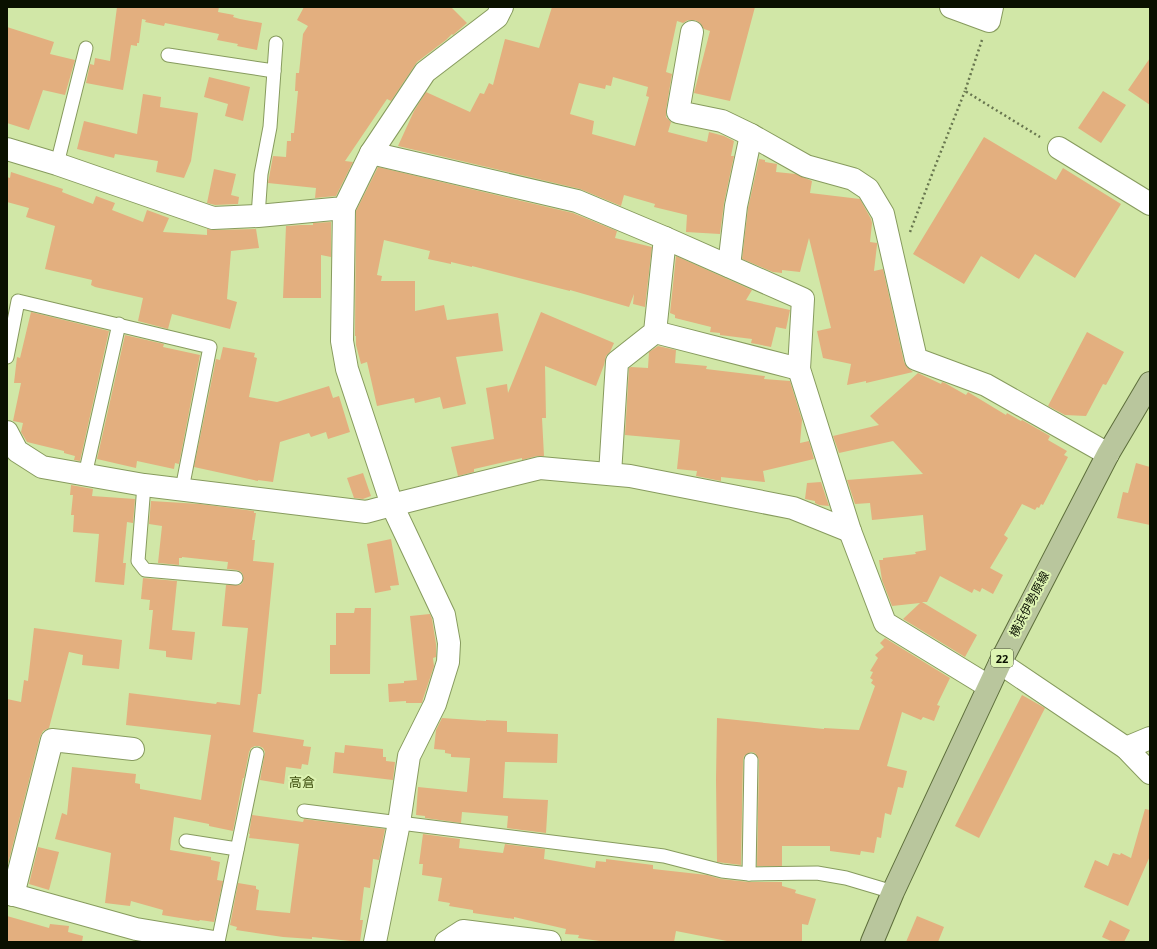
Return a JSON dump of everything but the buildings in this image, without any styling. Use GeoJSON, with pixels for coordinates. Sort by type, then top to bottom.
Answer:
{"type":"FeatureCollection","features":[{"type":"Feature","properties":{"kind":"main road","name":"横浜伊勢原線"},"geometry":{"type":"LineString","coordinates":[[872,942],[893,892],[988,686],[1108,454],[1150,383]]}},
{"type":"Feature","properties":{"kind":"street"},"geometry":{"type":"LineString","coordinates":[[375,942],[399,823],[408,756],[434,704],[448,662],[449,643],[444,615],[392,505],[347,369],[342,341],[344,208],[371,153],[425,72],[497,17],[502,7]]}},
{"type":"Feature","properties":{"kind":"street"},"geometry":{"type":"LineString","coordinates":[[951,7],[990,14]]}},
{"type":"Feature","properties":{"kind":"street"},"geometry":{"type":"LineString","coordinates":[[692,32],[678,112],[722,121],[751,135],[806,166],[853,180],[868,189],[883,214],[916,359],[986,385],[1108,454]]}},
{"type":"Feature","properties":{"kind":"street"},"geometry":{"type":"LineString","coordinates":[[729,266],[736,206],[751,135]]}},
{"type":"Feature","properties":{"kind":"street"},"geometry":{"type":"LineString","coordinates":[[1059,148],[1150,204]]}},
{"type":"Feature","properties":{"kind":"street"},"geometry":{"type":"LineString","coordinates":[[7,149],[57,164],[212,218],[258,216],[344,208]]}},
{"type":"Feature","properties":{"kind":"street"},"geometry":{"type":"LineString","coordinates":[[371,153],[577,201],[803,299],[799,369],[850,531],[885,624],[988,686]]}},
{"type":"Feature","properties":{"kind":"street"},"geometry":{"type":"LineString","coordinates":[[610,474],[617,362],[655,332],[665,238]]}},
{"type":"Feature","properties":{"kind":"street"},"geometry":{"type":"LineString","coordinates":[[655,332],[799,369]]}},
{"type":"Feature","properties":{"kind":"street"},"geometry":{"type":"LineString","coordinates":[[7,432],[17,451],[42,467],[144,485],[366,512],[540,468],[630,476],[793,508],[850,531]]}},
{"type":"Feature","properties":{"kind":"street"},"geometry":{"type":"LineString","coordinates":[[1000,663],[1126,748],[1150,773]]}},
{"type":"Feature","properties":{"kind":"street"},"geometry":{"type":"LineString","coordinates":[[1126,748],[1150,738]]}},
{"type":"Feature","properties":{"kind":"street"},"geometry":{"type":"LineString","coordinates":[[133,749],[52,740],[10,894],[136,935],[214,942]]}},
{"type":"Feature","properties":{"kind":"street"},"geometry":{"type":"LineString","coordinates":[[446,942],[463,931],[550,942]]}},
{"type":"Feature","properties":{"kind":"lane"},"geometry":{"type":"LineString","coordinates":[[258,216],[261,174],[270,127],[276,43]]}},
{"type":"Feature","properties":{"kind":"lane"},"geometry":{"type":"LineString","coordinates":[[57,164],[86,48]]}},
{"type":"Feature","properties":{"kind":"lane"},"geometry":{"type":"LineString","coordinates":[[168,55],[274,72]]}},
{"type":"Feature","properties":{"kind":"lane"},"geometry":{"type":"LineString","coordinates":[[7,357],[18,301],[210,347],[182,489]]}},
{"type":"Feature","properties":{"kind":"lane"},"geometry":{"type":"LineString","coordinates":[[85,475],[119,324]]}},
{"type":"Feature","properties":{"kind":"lane"},"geometry":{"type":"LineString","coordinates":[[144,485],[138,561],[144,570],[236,578]]}},
{"type":"Feature","properties":{"kind":"lane"},"geometry":{"type":"LineString","coordinates":[[218,942],[257,754]]}},
{"type":"Feature","properties":{"kind":"lane"},"geometry":{"type":"LineString","coordinates":[[749,874],[751,760]]}},
{"type":"Feature","properties":{"kind":"lane"},"geometry":{"type":"LineString","coordinates":[[304,811],[664,856],[722,871],[749,874],[817,873],[846,878],[893,892]]}},
{"type":"Feature","properties":{"kind":"lane"},"geometry":{"type":"LineString","coordinates":[[186,841],[237,849]]}},
{"type":"Feature","properties":{"kind":"path"},"geometry":{"type":"LineString","coordinates":[[909,234],[965,91],[990,14]]}},
{"type":"Feature","properties":{"kind":"path"},"geometry":{"type":"LineString","coordinates":[[965,91],[1059,148]]}},
{"type":"Feature","properties":{"kind":"district","name":"高倉"},"geometry":{"type":"Point","coordinates":[302,782]}}]}
